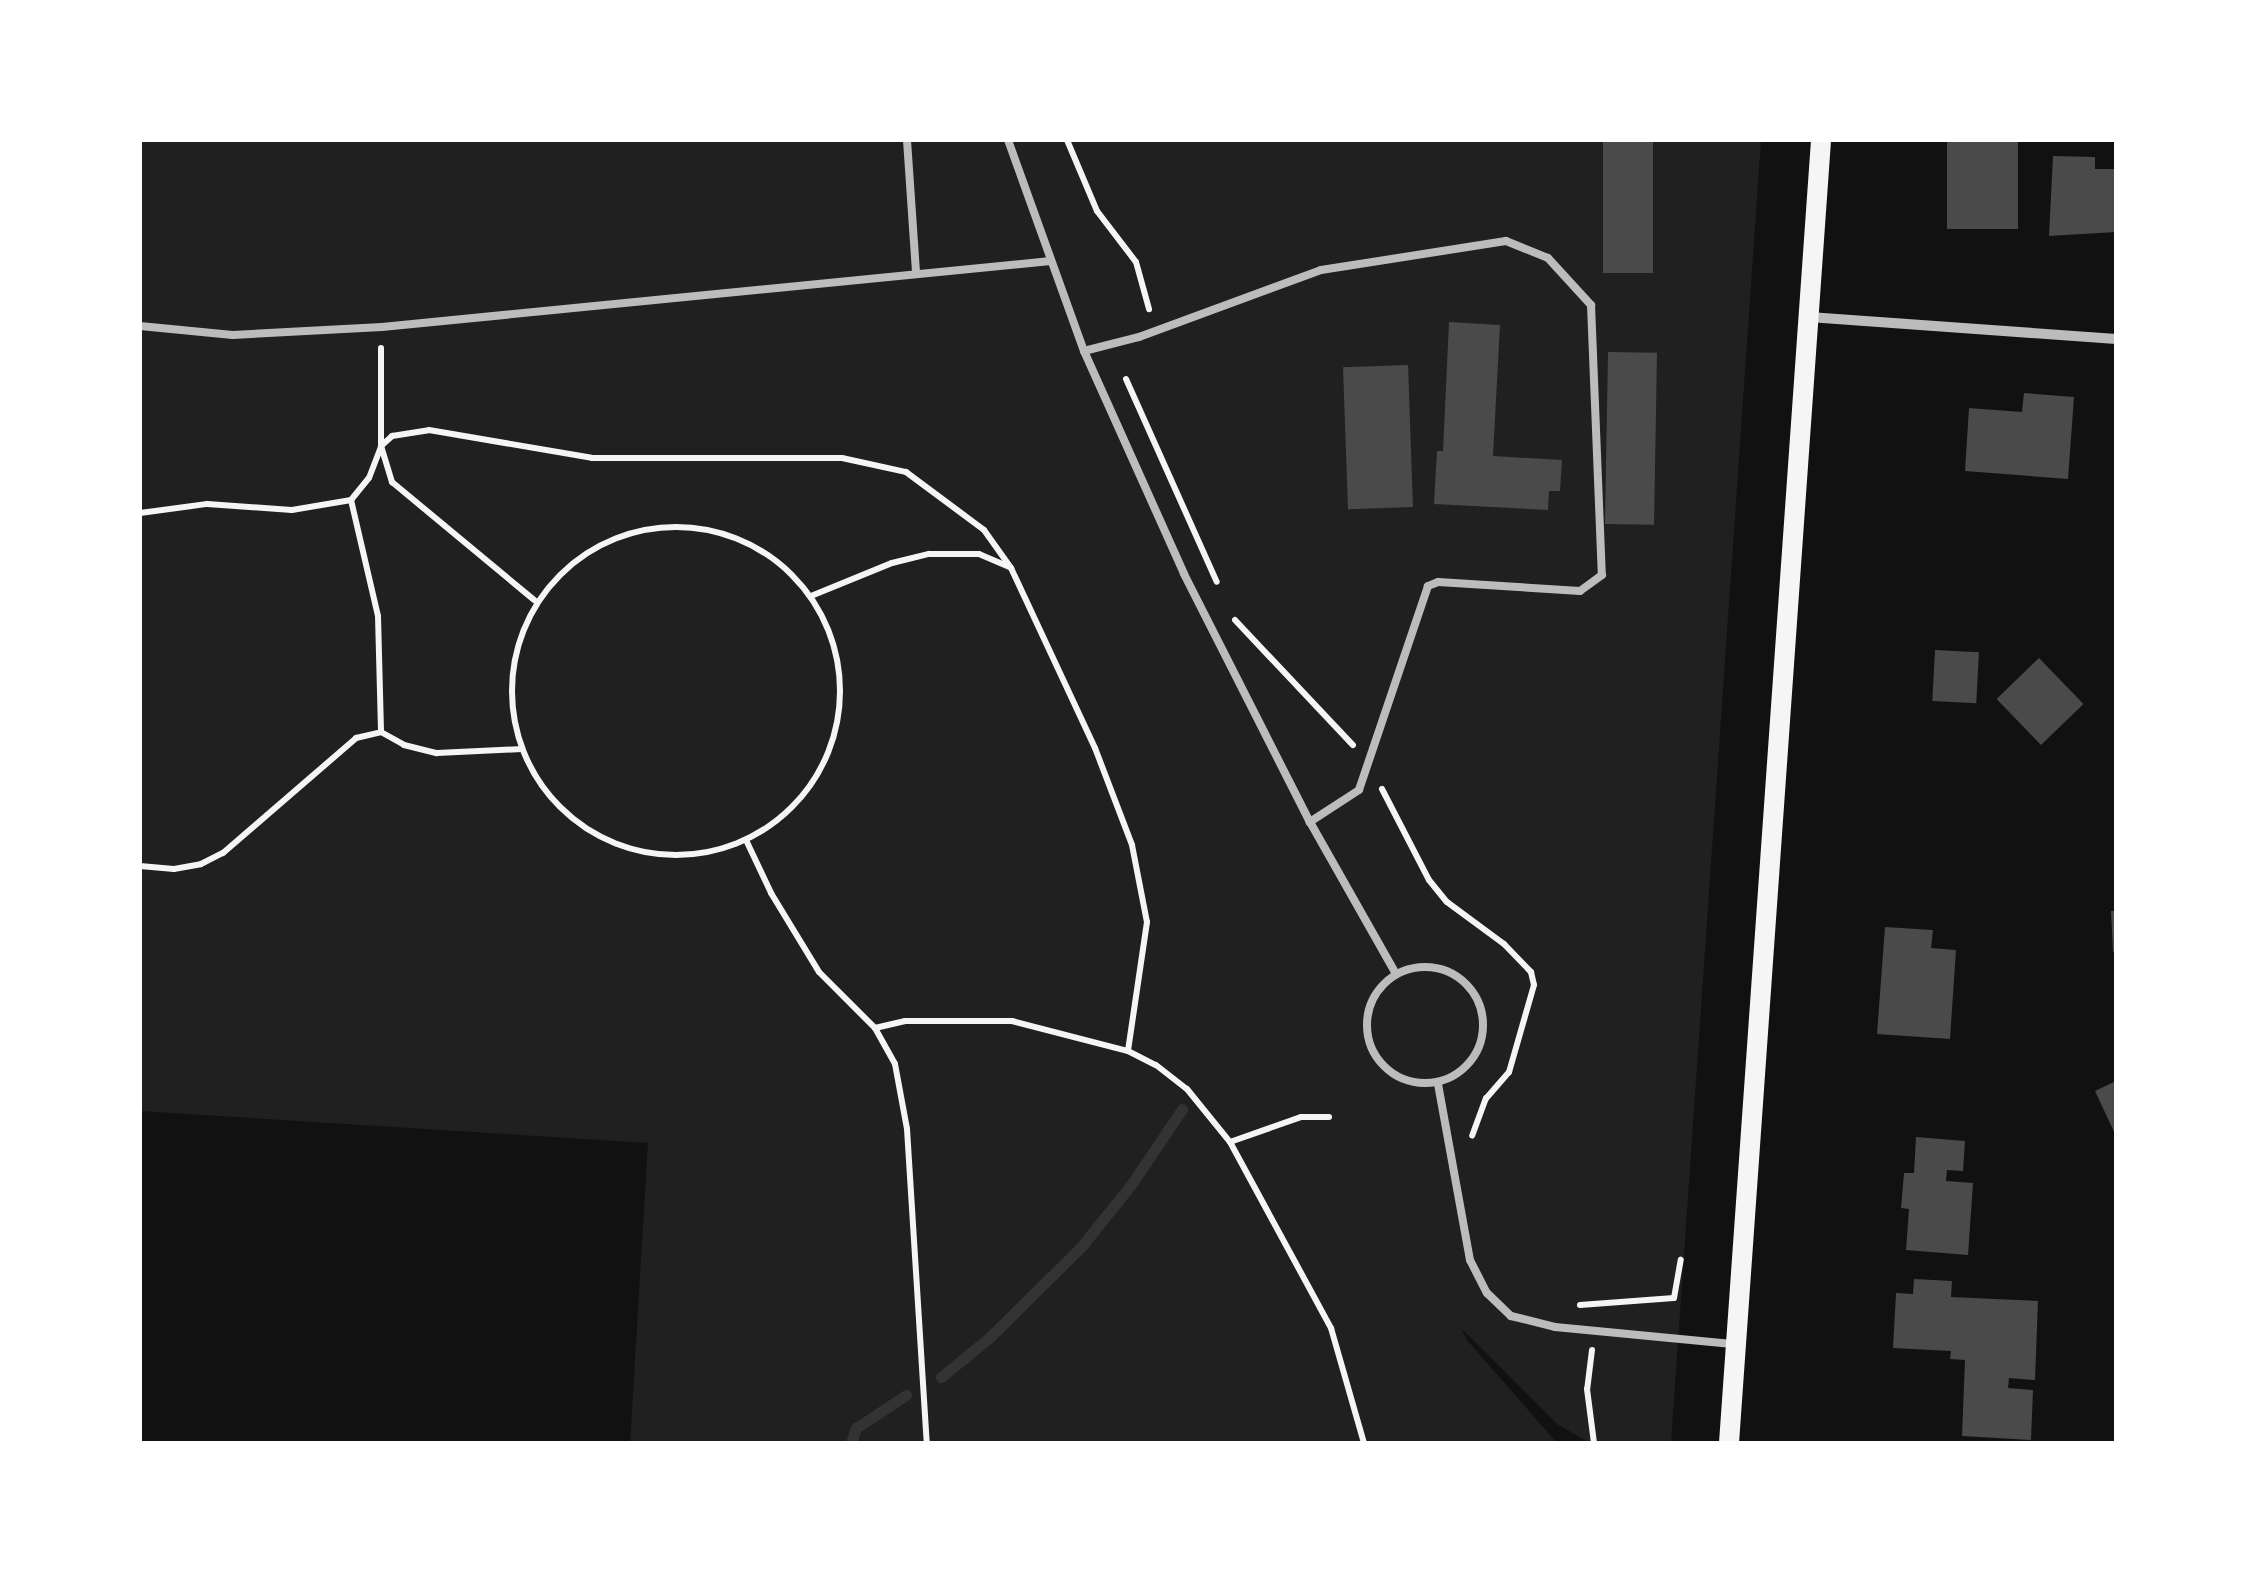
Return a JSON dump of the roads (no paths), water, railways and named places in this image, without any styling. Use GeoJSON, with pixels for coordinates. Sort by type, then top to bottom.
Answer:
{"type":"FeatureCollection","features":[{"type":"Feature","properties":{"kind":"main road"},"geometry":{"type":"LineString","coordinates":[[1729,1443],[1821,140]]}},
{"type":"Feature","properties":{"kind":"street"},"geometry":{"type":"LineString","coordinates":[[1808,317],[2116,339]]}},
{"type":"Feature","properties":{"kind":"lane"},"geometry":{"type":"LineString","coordinates":[[907,140],[916,272]]}},
{"type":"Feature","properties":{"kind":"lane"},"geometry":{"type":"LineString","coordinates":[[1008,140],[1084,350],[1230,670],[1396,974]]}},
{"type":"Feature","properties":{"kind":"lane"},"geometry":{"type":"LineString","coordinates":[[1084,350],[1139,337],[1321,270],[1506,241],[1548,258],[1591,305],[1602,575],[1580,591],[1438,582],[1428,586],[1359,790],[1310,822]]}},
{"type":"Feature","properties":{"kind":"lane"},"geometry":{"type":"LineString","coordinates":[[140,326],[233,335],[382,327],[1051,261]]}},
{"type":"Feature","properties":{"kind":"lane"},"geometry":{"type":"LineString","coordinates":[[1428,965],[1449,970],[1468,982],[1479,1001],[1482,1030],[1476,1054],[1459,1074],[1438,1084],[1411,1082],[1390,1071],[1370,1046],[1370,1007],[1385,981],[1428,965]]}},
{"type":"Feature","properties":{"kind":"lane"},"geometry":{"type":"LineString","coordinates":[[1438,1084],[1470,1260],[1487,1292],[1511,1316],[1555,1327],[1736,1344]]}},
{"type":"Feature","properties":{"kind":"waterway"},"geometry":{"type":"LineString","coordinates":[[941,1377],[990,1337],[1081,1247],[1133,1182],[1182,1109]]}},
{"type":"Feature","properties":{"kind":"waterway"},"geometry":{"type":"LineString","coordinates":[[851,1443],[856,1428],[906,1395]]}}]}
